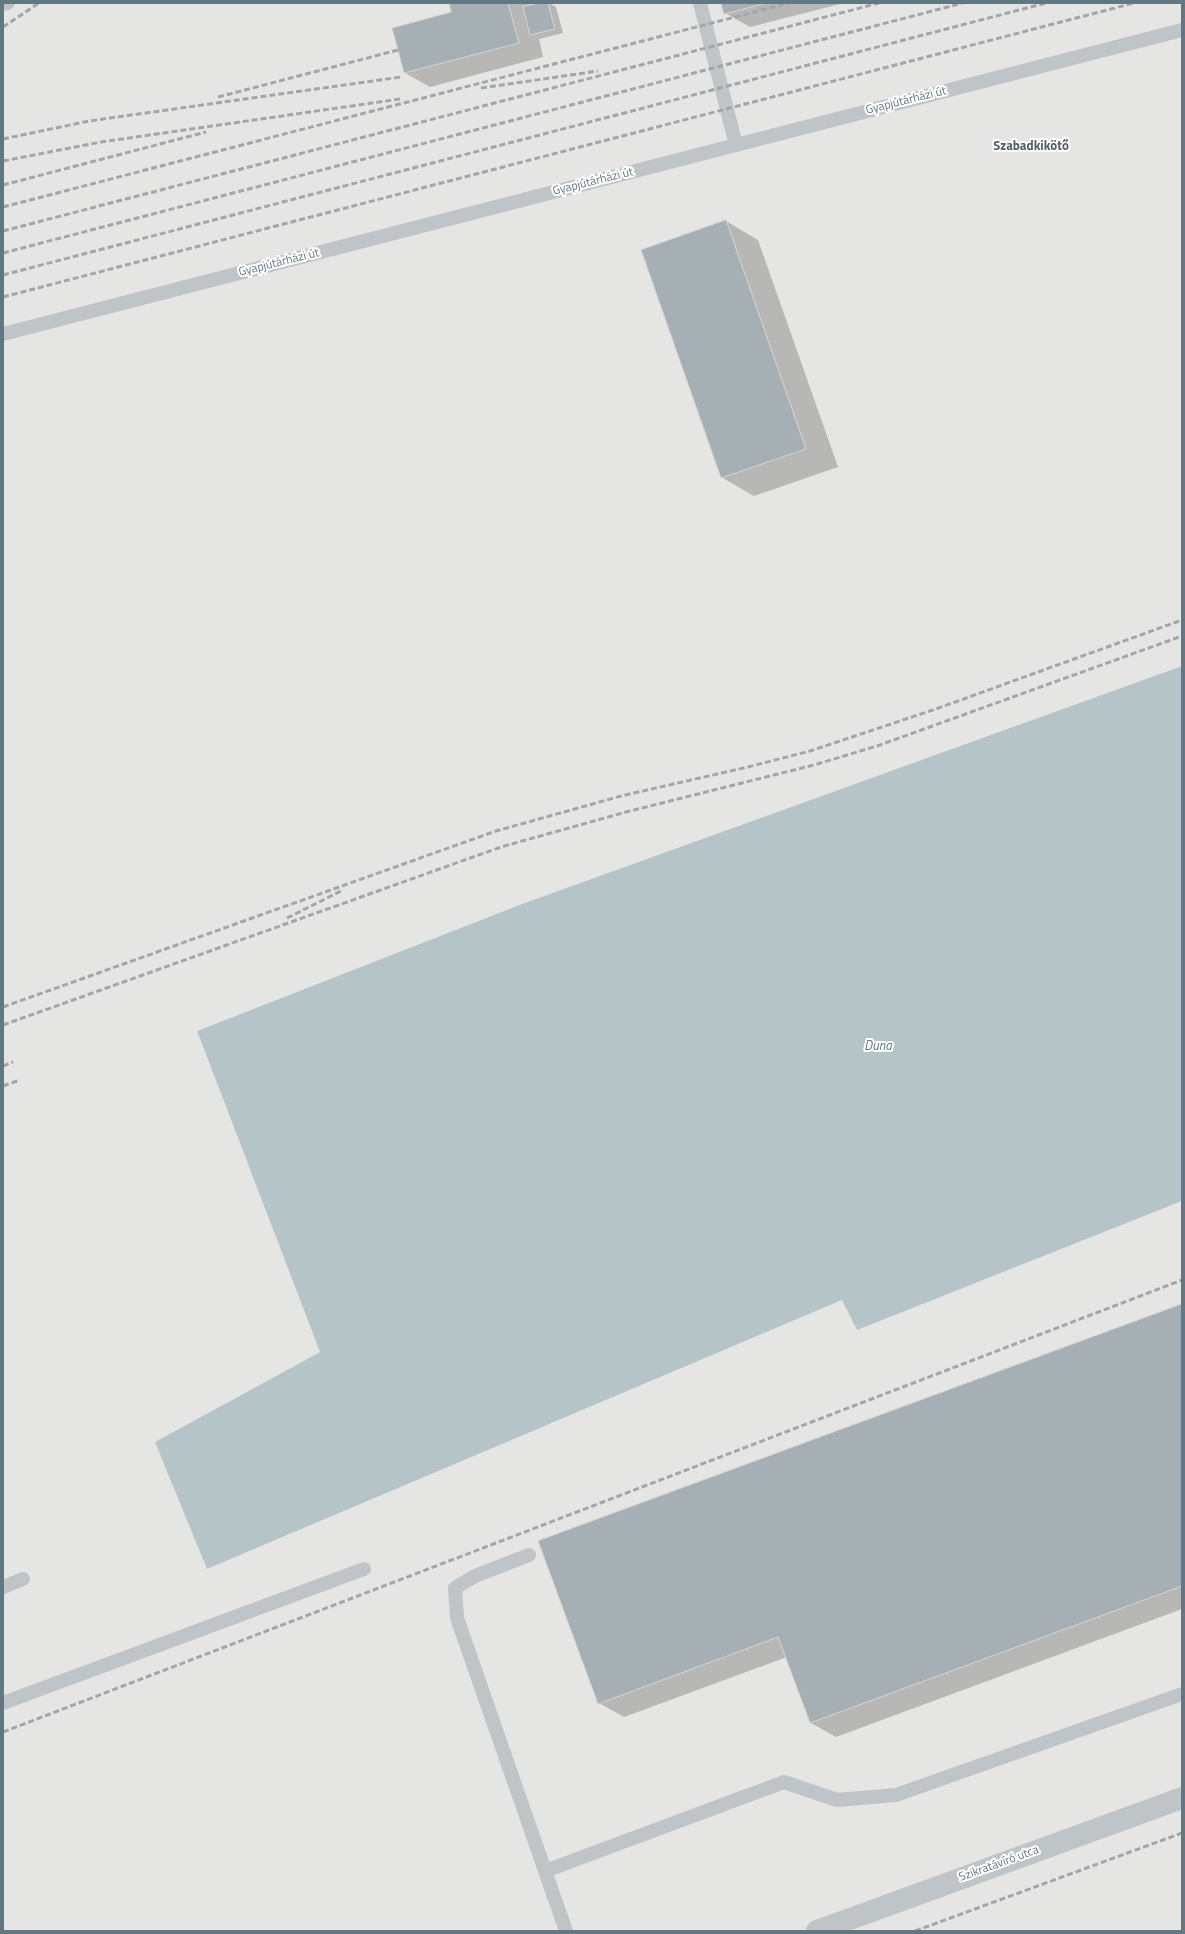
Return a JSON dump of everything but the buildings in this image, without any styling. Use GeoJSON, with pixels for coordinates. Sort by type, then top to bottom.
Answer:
{"type":"FeatureCollection","features":[{"type":"Feature","properties":{"kind":"street","name":"Szikratávíró utca"},"geometry":{"type":"LineString","coordinates":[[817,1931],[1182,1798]]}},
{"type":"Feature","properties":{"kind":"lane"},"geometry":{"type":"LineString","coordinates":[[3,4],[8,3]]}},
{"type":"Feature","properties":{"kind":"lane"},"geometry":{"type":"LineString","coordinates":[[700,3],[736,145]]}},
{"type":"Feature","properties":{"kind":"lane","name":"Gyapjútárházi út"},"geometry":{"type":"LineString","coordinates":[[3,334],[1182,30]]}},
{"type":"Feature","properties":{"kind":"lane"},"geometry":{"type":"LineString","coordinates":[[529,1554],[474,1576],[454,1588],[457,1618],[566,1931]]}},
{"type":"Feature","properties":{"kind":"lane"},"geometry":{"type":"LineString","coordinates":[[3,1703],[364,1569]]}},
{"type":"Feature","properties":{"kind":"lane"},"geometry":{"type":"LineString","coordinates":[[3,1587],[23,1579]]}},
{"type":"Feature","properties":{"kind":"lane"},"geometry":{"type":"LineString","coordinates":[[545,1871],[784,1782],[836,1800],[896,1796],[1182,1694]]}},
{"type":"Feature","properties":{"kind":"shaded area"},"geometry":{"type":"Polygon","coordinates":[[[3,3],[1182,3],[1182,666],[522,904],[197,1031],[320,1352],[222,1405],[186,1515],[207,1569],[842,1300],[857,1329],[1182,1201],[1182,1931],[3,1931],[3,3]]]}},
{"type":"Feature","properties":{"kind":"water","name":"Duna"},"geometry":{"type":"Polygon","coordinates":[[[1182,666],[1182,1201],[857,1330],[842,1300],[207,1569],[155,1442],[320,1352],[197,1031],[522,904],[1182,666]]]}},
{"type":"Feature","properties":{"kind":"railway"},"geometry":{"type":"LineString","coordinates":[[3,27],[39,3]]}},
{"type":"Feature","properties":{"kind":"railway"},"geometry":{"type":"LineString","coordinates":[[3,207],[789,3]]}},
{"type":"Feature","properties":{"kind":"railway"},"geometry":{"type":"LineString","coordinates":[[3,231],[879,3]]}},
{"type":"Feature","properties":{"kind":"railway"},"geometry":{"type":"LineString","coordinates":[[3,253],[963,3]]}},
{"type":"Feature","properties":{"kind":"railway"},"geometry":{"type":"LineString","coordinates":[[3,275],[1046,3]]}},
{"type":"Feature","properties":{"kind":"railway"},"geometry":{"type":"LineString","coordinates":[[3,297],[1134,3]]}},
{"type":"Feature","properties":{"kind":"railway"},"geometry":{"type":"LineString","coordinates":[[218,97],[398,50]]}},
{"type":"Feature","properties":{"kind":"railway"},"geometry":{"type":"LineString","coordinates":[[481,88],[598,71]]}},
{"type":"Feature","properties":{"kind":"railway"},"geometry":{"type":"LineString","coordinates":[[3,139],[89,121],[401,77]]}},
{"type":"Feature","properties":{"kind":"railway"},"geometry":{"type":"LineString","coordinates":[[3,161],[101,142],[400,99]]}},
{"type":"Feature","properties":{"kind":"railway"},"geometry":{"type":"LineString","coordinates":[[3,185],[206,132]]}},
{"type":"Feature","properties":{"kind":"railway"},"geometry":{"type":"LineString","coordinates":[[3,1007],[496,831],[621,796],[748,767],[810,751],[933,710],[1182,620]]}},
{"type":"Feature","properties":{"kind":"railway"},"geometry":{"type":"LineString","coordinates":[[3,1025],[501,847],[626,812],[814,765],[877,746],[1182,636]]}},
{"type":"Feature","properties":{"kind":"railway"},"geometry":{"type":"LineString","coordinates":[[287,918],[341,891]]}},
{"type":"Feature","properties":{"kind":"railway"},"geometry":{"type":"LineString","coordinates":[[3,1066],[13,1062]]}},
{"type":"Feature","properties":{"kind":"railway"},"geometry":{"type":"LineString","coordinates":[[3,1086],[20,1080]]}},
{"type":"Feature","properties":{"kind":"railway"},"geometry":{"type":"LineString","coordinates":[[3,1732],[1182,1280]]}},
{"type":"Feature","properties":{"kind":"railway"},"geometry":{"type":"LineString","coordinates":[[915,1931],[1182,1833]]}},
{"type":"Feature","properties":{"kind":"district","name":"Szabadkikötő"},"geometry":{"type":"Point","coordinates":[1031,147]}}]}
